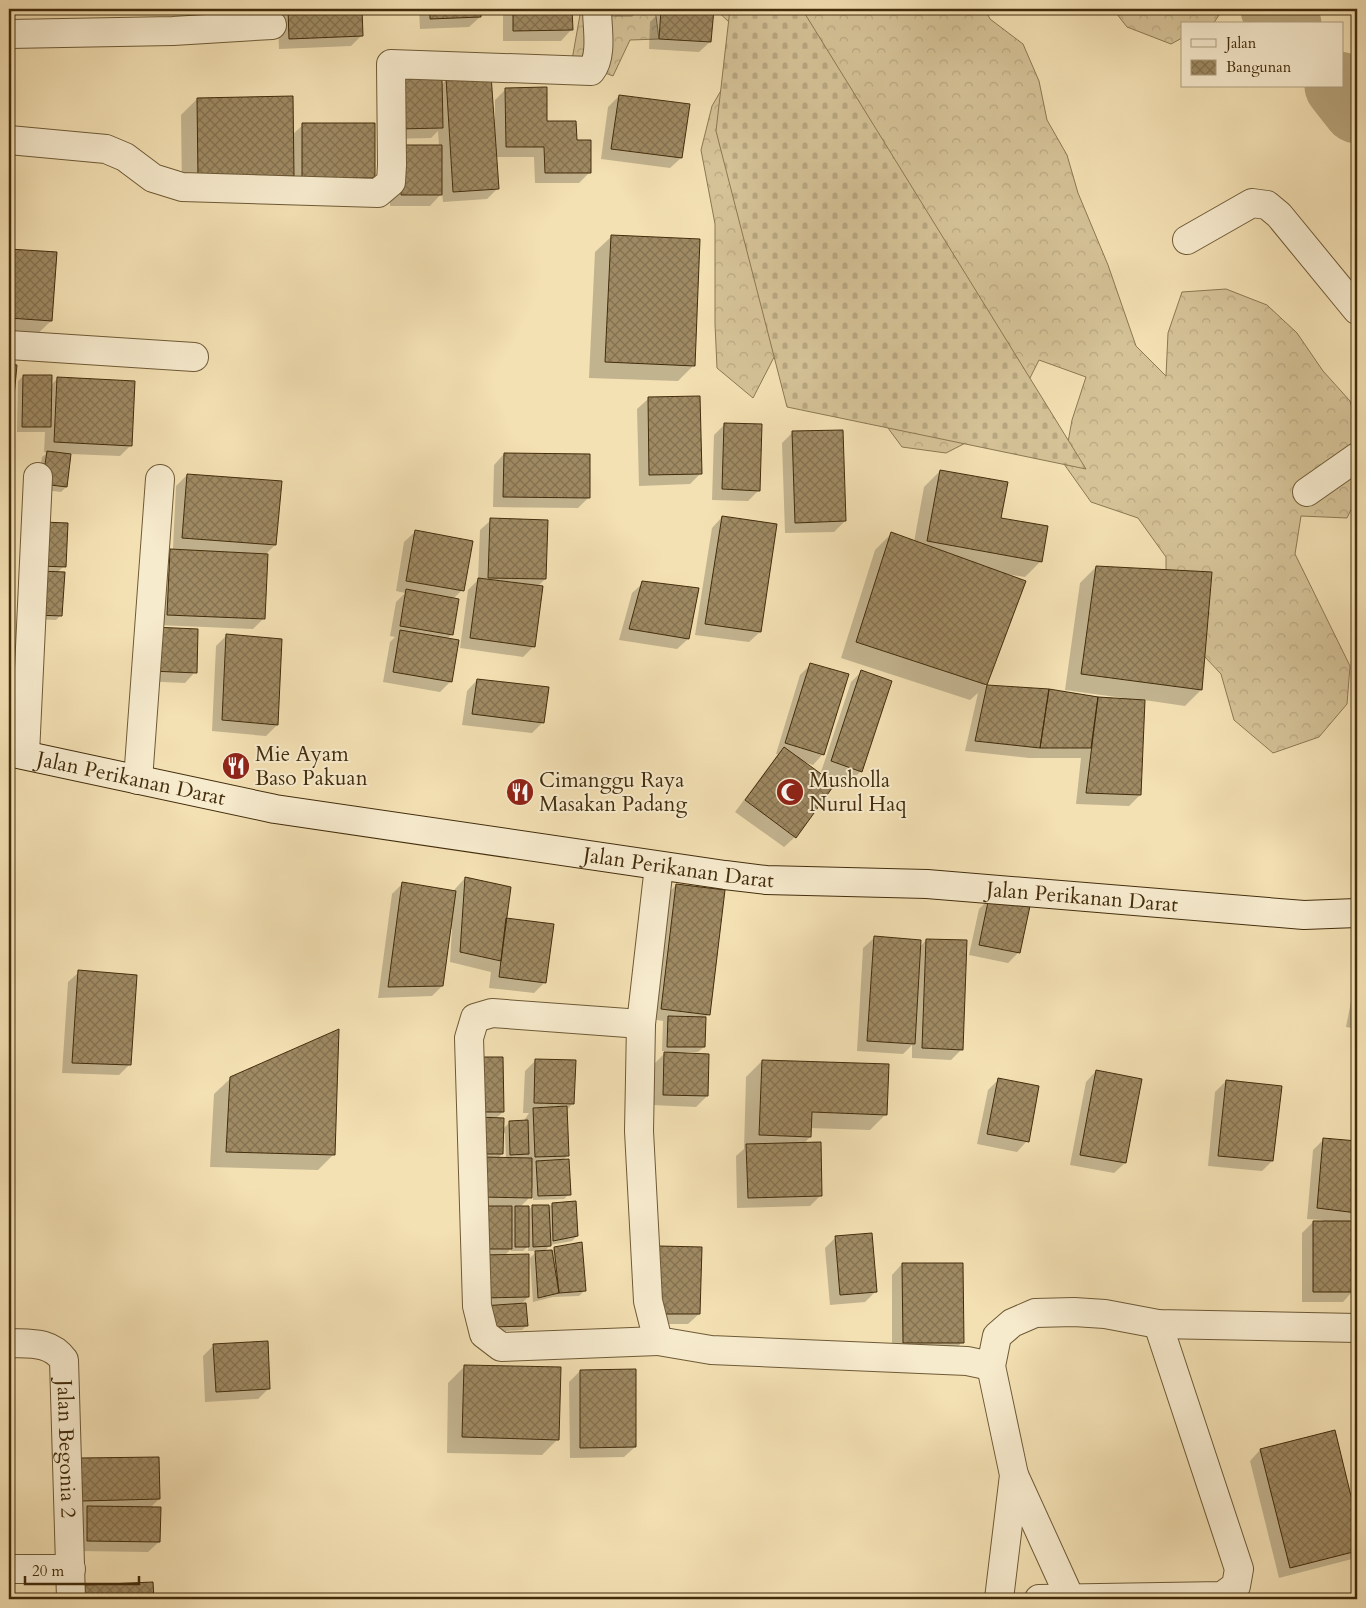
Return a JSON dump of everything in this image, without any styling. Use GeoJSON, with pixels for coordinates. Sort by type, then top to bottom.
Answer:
{"type":"FeatureCollection","features":[{"type":"Feature","properties":{"kind":"street"},"geometry":{"type":"LineString","coordinates":[[9,140],[106,149],[126,157],[153,178],[182,187],[378,193],[391,182],[391,64],[592,71],[598,56],[597,9]]}},
{"type":"Feature","properties":{"kind":"street"},"geometry":{"type":"LineString","coordinates":[[9,34],[163,31],[272,25]]}},
{"type":"Feature","properties":{"kind":"street"},"geometry":{"type":"LineString","coordinates":[[1187,240],[1252,204],[1267,205],[1278,215],[1357,310]]}},
{"type":"Feature","properties":{"kind":"street"},"geometry":{"type":"LineString","coordinates":[[9,344],[194,357]]}},
{"type":"Feature","properties":{"kind":"street"},"geometry":{"type":"LineString","coordinates":[[1307,492],[1357,457]]}},
{"type":"Feature","properties":{"kind":"street"},"geometry":{"type":"LineString","coordinates":[[17,753],[38,477]]}},
{"type":"Feature","properties":{"kind":"street"},"geometry":{"type":"LineString","coordinates":[[138,780],[160,479]]}},
{"type":"Feature","properties":{"kind":"street","name":"Jalan Perikanan Darat"},"geometry":{"type":"LineString","coordinates":[[17,753],[275,809],[766,880],[927,884],[1304,915],[1357,913]]}},
{"type":"Feature","properties":{"kind":"street"},"geometry":{"type":"LineString","coordinates":[[658,1341],[648,1301],[639,1131],[641,1024],[659,866]]}},
{"type":"Feature","properties":{"kind":"street"},"geometry":{"type":"LineString","coordinates":[[641,1024],[492,1013],[475,1018],[469,1038],[477,1306],[484,1334],[501,1347],[658,1341],[711,1350],[967,1362],[991,1366]]}},
{"type":"Feature","properties":{"kind":"street"},"geometry":{"type":"LineString","coordinates":[[1070,1598],[1014,1475],[991,1366],[997,1336],[1012,1323],[1036,1313],[1074,1312],[1105,1314],[1158,1324],[1356,1331]]}},
{"type":"Feature","properties":{"kind":"street"},"geometry":{"type":"LineString","coordinates":[[1039,1599],[1222,1596],[1236,1586],[1239,1569],[1158,1324]]}},
{"type":"Feature","properties":{"kind":"street","name":"Jalan Begonia 2"},"geometry":{"type":"LineString","coordinates":[[9,1343],[38,1344],[56,1349],[64,1360],[71,1599]]}},
{"type":"Feature","properties":{"kind":"street"},"geometry":{"type":"LineString","coordinates":[[998,1599],[1014,1475]]}},
{"type":"Feature","properties":{"kind":"street"},"geometry":{"type":"LineString","coordinates":[[9,1569],[71,1569]]}},
{"type":"Feature","properties":{"kind":"green space"},"geometry":{"type":"Polygon","coordinates":[[[581,9],[655,9],[659,39],[630,40],[613,76],[572,60],[581,9]]]}},
{"type":"Feature","properties":{"kind":"green space"},"geometry":{"type":"Polygon","coordinates":[[[715,9],[985,9],[990,19],[1023,44],[1039,81],[1047,120],[1067,155],[1078,193],[1108,265],[1136,346],[1166,376],[1168,333],[1182,292],[1226,289],[1267,305],[1297,333],[1323,371],[1350,401],[1357,424],[1357,497],[1347,518],[1301,516],[1295,554],[1350,666],[1347,704],[1319,737],[1273,753],[1234,720],[1221,674],[1190,641],[1166,600],[1166,557],[1138,518],[1091,502],[1064,464],[1072,420],[1086,377],[1039,360],[1020,398],[989,431],[946,453],[902,447],[874,409],[789,328],[753,398],[717,368],[715,224],[701,150],[712,106],[734,68],[729,22],[715,9]]]}},
{"type":"Feature","properties":{"kind":"green space"},"geometry":{"type":"Polygon","coordinates":[[[730,9],[802,9],[1086,469],[787,407],[716,131],[730,9]]]}},
{"type":"Feature","properties":{"kind":"green space"},"geometry":{"type":"Polygon","coordinates":[[[1113,9],[1223,9],[1214,22],[1181,22],[1181,39],[1171,44],[1127,27],[1113,9]]]}},
{"type":"Feature","properties":{"kind":"building"},"geometry":{"type":"Polygon","coordinates":[[[288,9],[362,9],[363,36],[289,39],[288,9]]]}},
{"type":"Feature","properties":{"kind":"building"},"geometry":{"type":"Polygon","coordinates":[[[430,9],[481,9],[481,17],[430,19],[430,9]]]}},
{"type":"Feature","properties":{"kind":"building"},"geometry":{"type":"Polygon","coordinates":[[[513,9],[572,9],[573,30],[513,31],[513,9]]]}},
{"type":"Feature","properties":{"kind":"building"},"geometry":{"type":"Polygon","coordinates":[[[603,9],[638,9],[638,13],[603,13],[603,9]]]}},
{"type":"Feature","properties":{"kind":"building"},"geometry":{"type":"Polygon","coordinates":[[[688,9],[714,9],[711,42],[659,39],[661,10],[688,12],[688,9]]]}},
{"type":"Feature","properties":{"kind":"building"},"geometry":{"type":"Polygon","coordinates":[[[491,75],[499,189],[453,192],[446,78],[491,75]]]}},
{"type":"Feature","properties":{"kind":"building"},"geometry":{"type":"Polygon","coordinates":[[[442,78],[443,128],[397,129],[396,79],[442,78]]]}},
{"type":"Feature","properties":{"kind":"building"},"geometry":{"type":"Polygon","coordinates":[[[547,87],[547,121],[576,121],[577,140],[591,140],[591,173],[545,173],[544,147],[506,147],[505,88],[547,87]]]}},
{"type":"Feature","properties":{"kind":"building"},"geometry":{"type":"Polygon","coordinates":[[[619,95],[690,104],[682,158],[611,149],[619,95]]]}},
{"type":"Feature","properties":{"kind":"building"},"geometry":{"type":"Polygon","coordinates":[[[293,96],[294,176],[198,178],[197,98],[293,96]]]}},
{"type":"Feature","properties":{"kind":"building"},"geometry":{"type":"Polygon","coordinates":[[[302,123],[375,123],[375,178],[302,178],[302,123]]]}},
{"type":"Feature","properties":{"kind":"building"},"geometry":{"type":"Polygon","coordinates":[[[401,145],[442,145],[442,195],[401,195],[401,145]]]}},
{"type":"Feature","properties":{"kind":"building"},"geometry":{"type":"Polygon","coordinates":[[[611,235],[700,239],[695,366],[605,362],[611,235]]]}},
{"type":"Feature","properties":{"kind":"building"},"geometry":{"type":"Polygon","coordinates":[[[9,249],[57,252],[52,321],[9,318],[9,249]]]}},
{"type":"Feature","properties":{"kind":"building"},"geometry":{"type":"Polygon","coordinates":[[[9,364],[17,365],[11,428],[9,427],[9,364]]]}},
{"type":"Feature","properties":{"kind":"building"},"geometry":{"type":"Polygon","coordinates":[[[23,375],[52,375],[51,427],[22,427],[23,375]]]}},
{"type":"Feature","properties":{"kind":"building"},"geometry":{"type":"Polygon","coordinates":[[[57,377],[135,381],[132,446],[54,442],[57,377]]]}},
{"type":"Feature","properties":{"kind":"building"},"geometry":{"type":"Polygon","coordinates":[[[700,396],[702,474],[649,475],[648,397],[700,396]]]}},
{"type":"Feature","properties":{"kind":"building"},"geometry":{"type":"Polygon","coordinates":[[[724,423],[762,424],[760,491],[722,489],[724,423]]]}},
{"type":"Feature","properties":{"kind":"building"},"geometry":{"type":"Polygon","coordinates":[[[843,430],[846,521],[795,523],[792,431],[843,430]]]}},
{"type":"Feature","properties":{"kind":"building"},"geometry":{"type":"Polygon","coordinates":[[[47,451],[71,454],[67,487],[42,484],[47,451]]]}},
{"type":"Feature","properties":{"kind":"building"},"geometry":{"type":"Polygon","coordinates":[[[504,453],[590,454],[590,498],[503,497],[504,453]]]}},
{"type":"Feature","properties":{"kind":"building"},"geometry":{"type":"Polygon","coordinates":[[[940,470],[1008,482],[1001,518],[1048,526],[1042,562],[927,541],[940,470]]]}},
{"type":"Feature","properties":{"kind":"building"},"geometry":{"type":"Polygon","coordinates":[[[187,474],[282,481],[276,545],[182,538],[187,474]]]}},
{"type":"Feature","properties":{"kind":"building"},"geometry":{"type":"Polygon","coordinates":[[[722,516],[777,524],[761,632],[705,624],[722,516]]]}},
{"type":"Feature","properties":{"kind":"building"},"geometry":{"type":"Polygon","coordinates":[[[490,518],[548,520],[546,579],[488,578],[490,518]]]}},
{"type":"Feature","properties":{"kind":"building"},"geometry":{"type":"Polygon","coordinates":[[[42,522],[68,523],[66,567],[40,566],[42,522]]]}},
{"type":"Feature","properties":{"kind":"building"},"geometry":{"type":"Polygon","coordinates":[[[415,530],[473,541],[464,591],[406,581],[415,530]]]}},
{"type":"Feature","properties":{"kind":"building"},"geometry":{"type":"Polygon","coordinates":[[[891,532],[1026,581],[987,685],[856,642],[891,532]]]}},
{"type":"Feature","properties":{"kind":"building"},"geometry":{"type":"Polygon","coordinates":[[[170,549],[268,554],[265,619],[167,615],[170,549]]]}},
{"type":"Feature","properties":{"kind":"building"},"geometry":{"type":"Polygon","coordinates":[[[1096,566],[1212,572],[1202,690],[1081,674],[1096,566]]]}},
{"type":"Feature","properties":{"kind":"building"},"geometry":{"type":"Polygon","coordinates":[[[38,571],[65,572],[62,616],[35,615],[38,571]]]}},
{"type":"Feature","properties":{"kind":"building"},"geometry":{"type":"Polygon","coordinates":[[[478,578],[543,586],[535,647],[470,638],[478,578]]]}},
{"type":"Feature","properties":{"kind":"building"},"geometry":{"type":"Polygon","coordinates":[[[642,581],[699,588],[689,639],[629,629],[642,581]]]}},
{"type":"Feature","properties":{"kind":"building"},"geometry":{"type":"Polygon","coordinates":[[[406,589],[459,599],[453,635],[400,626],[406,589]]]}},
{"type":"Feature","properties":{"kind":"building"},"geometry":{"type":"Polygon","coordinates":[[[152,627],[198,629],[197,673],[151,671],[152,627]]]}},
{"type":"Feature","properties":{"kind":"building"},"geometry":{"type":"Polygon","coordinates":[[[400,630],[459,640],[452,682],[393,672],[400,630]]]}},
{"type":"Feature","properties":{"kind":"building"},"geometry":{"type":"Polygon","coordinates":[[[226,634],[282,639],[278,725],[222,720],[226,634]]]}},
{"type":"Feature","properties":{"kind":"building"},"geometry":{"type":"Polygon","coordinates":[[[810,663],[849,674],[824,755],[785,743],[810,663]]]}},
{"type":"Feature","properties":{"kind":"building"},"geometry":{"type":"Polygon","coordinates":[[[861,670],[892,681],[862,772],[831,761],[861,670]]]}},
{"type":"Feature","properties":{"kind":"building"},"geometry":{"type":"Polygon","coordinates":[[[477,679],[549,687],[544,723],[472,714],[477,679]]]}},
{"type":"Feature","properties":{"kind":"building"},"geometry":{"type":"Polygon","coordinates":[[[987,685],[1049,689],[1040,748],[975,741],[987,685]]]}},
{"type":"Feature","properties":{"kind":"building"},"geometry":{"type":"Polygon","coordinates":[[[1049,689],[1098,697],[1091,748],[1040,748],[1049,689]]]}},
{"type":"Feature","properties":{"kind":"building"},"geometry":{"type":"Polygon","coordinates":[[[1098,697],[1145,700],[1141,795],[1086,793],[1098,697]]]}},
{"type":"Feature","properties":{"kind":"building","name":"Musholla Nurul Haq"},"geometry":{"type":"Polygon","coordinates":[[[784,747],[835,784],[796,838],[745,800],[784,747]]]}},
{"type":"Feature","properties":{"kind":"building"},"geometry":{"type":"Polygon","coordinates":[[[465,877],[511,887],[501,961],[460,952],[465,877]]]}},
{"type":"Feature","properties":{"kind":"building"},"geometry":{"type":"Polygon","coordinates":[[[402,882],[456,891],[443,986],[388,987],[402,882]]]}},
{"type":"Feature","properties":{"kind":"building"},"geometry":{"type":"Polygon","coordinates":[[[676,884],[725,890],[710,1015],[661,1009],[676,884]]]}},
{"type":"Feature","properties":{"kind":"building"},"geometry":{"type":"Polygon","coordinates":[[[989,897],[1030,906],[1020,953],[979,945],[989,897]]]}},
{"type":"Feature","properties":{"kind":"building"},"geometry":{"type":"Polygon","coordinates":[[[506,918],[554,924],[546,983],[499,977],[506,918]]]}},
{"type":"Feature","properties":{"kind":"building"},"geometry":{"type":"Polygon","coordinates":[[[874,936],[921,940],[915,1044],[867,1041],[874,936]]]}},
{"type":"Feature","properties":{"kind":"building"},"geometry":{"type":"Polygon","coordinates":[[[926,939],[967,940],[963,1050],[922,1048],[926,939]]]}},
{"type":"Feature","properties":{"kind":"building"},"geometry":{"type":"Polygon","coordinates":[[[78,970],[137,975],[131,1065],[72,1063],[78,970]]]}},
{"type":"Feature","properties":{"kind":"building"},"geometry":{"type":"Polygon","coordinates":[[[668,1016],[706,1017],[705,1047],[667,1047],[668,1016]]]}},
{"type":"Feature","properties":{"kind":"building"},"geometry":{"type":"Polygon","coordinates":[[[339,1029],[335,1155],[226,1152],[230,1077],[339,1029]]]}},
{"type":"Feature","properties":{"kind":"building"},"geometry":{"type":"Polygon","coordinates":[[[664,1052],[709,1054],[708,1096],[663,1095],[664,1052]]]}},
{"type":"Feature","properties":{"kind":"building"},"geometry":{"type":"Polygon","coordinates":[[[476,1057],[503,1057],[504,1112],[477,1112],[476,1057]]]}},
{"type":"Feature","properties":{"kind":"building"},"geometry":{"type":"Polygon","coordinates":[[[535,1059],[576,1060],[574,1104],[534,1103],[535,1059]]]}},
{"type":"Feature","properties":{"kind":"building"},"geometry":{"type":"Polygon","coordinates":[[[762,1060],[889,1064],[887,1115],[812,1112],[811,1137],[759,1135],[762,1060]]]}},
{"type":"Feature","properties":{"kind":"building"},"geometry":{"type":"Polygon","coordinates":[[[1096,1070],[1142,1079],[1126,1163],[1080,1155],[1096,1070]]]}},
{"type":"Feature","properties":{"kind":"building"},"geometry":{"type":"Polygon","coordinates":[[[998,1078],[1039,1086],[1029,1142],[987,1134],[998,1078]]]}},
{"type":"Feature","properties":{"kind":"building"},"geometry":{"type":"Polygon","coordinates":[[[1226,1080],[1282,1086],[1273,1161],[1218,1156],[1226,1080]]]}},
{"type":"Feature","properties":{"kind":"building"},"geometry":{"type":"Polygon","coordinates":[[[567,1106],[569,1156],[535,1157],[533,1108],[567,1106]]]}},
{"type":"Feature","properties":{"kind":"building"},"geometry":{"type":"Polygon","coordinates":[[[477,1117],[504,1118],[503,1154],[476,1154],[477,1117]]]}},
{"type":"Feature","properties":{"kind":"building"},"geometry":{"type":"Polygon","coordinates":[[[528,1120],[529,1154],[510,1155],[509,1121],[528,1120]]]}},
{"type":"Feature","properties":{"kind":"building"},"geometry":{"type":"Polygon","coordinates":[[[1323,1138],[1357,1141],[1357,1213],[1317,1208],[1323,1138]]]}},
{"type":"Feature","properties":{"kind":"building"},"geometry":{"type":"Polygon","coordinates":[[[821,1142],[822,1196],[748,1198],[746,1144],[821,1142]]]}},
{"type":"Feature","properties":{"kind":"building"},"geometry":{"type":"Polygon","coordinates":[[[481,1157],[532,1158],[532,1198],[480,1197],[481,1157]]]}},
{"type":"Feature","properties":{"kind":"building"},"geometry":{"type":"Polygon","coordinates":[[[569,1159],[571,1195],[538,1196],[536,1161],[569,1159]]]}},
{"type":"Feature","properties":{"kind":"building"},"geometry":{"type":"Polygon","coordinates":[[[576,1201],[578,1236],[553,1241],[552,1203],[576,1201]]]}},
{"type":"Feature","properties":{"kind":"building"},"geometry":{"type":"Polygon","coordinates":[[[532,1205],[549,1205],[551,1246],[533,1247],[532,1205]]]}},
{"type":"Feature","properties":{"kind":"building"},"geometry":{"type":"Polygon","coordinates":[[[483,1206],[512,1206],[512,1249],[483,1249],[483,1206]]]}},
{"type":"Feature","properties":{"kind":"building"},"geometry":{"type":"Polygon","coordinates":[[[515,1206],[529,1206],[529,1247],[515,1247],[515,1206]]]}},
{"type":"Feature","properties":{"kind":"building"},"geometry":{"type":"Polygon","coordinates":[[[1313,1221],[1354,1221],[1355,1292],[1313,1292],[1313,1221]]]}},
{"type":"Feature","properties":{"kind":"building"},"geometry":{"type":"Polygon","coordinates":[[[872,1233],[877,1292],[840,1295],[835,1236],[872,1233]]]}},
{"type":"Feature","properties":{"kind":"building"},"geometry":{"type":"Polygon","coordinates":[[[582,1242],[586,1291],[559,1293],[554,1247],[582,1242]]]}},
{"type":"Feature","properties":{"kind":"building"},"geometry":{"type":"Polygon","coordinates":[[[659,1246],[702,1247],[700,1314],[658,1314],[659,1246]]]}},
{"type":"Feature","properties":{"kind":"building"},"geometry":{"type":"Polygon","coordinates":[[[552,1250],[559,1293],[538,1298],[535,1251],[552,1250]]]}},
{"type":"Feature","properties":{"kind":"building"},"geometry":{"type":"Polygon","coordinates":[[[529,1254],[529,1297],[484,1298],[483,1255],[529,1254]]]}},
{"type":"Feature","properties":{"kind":"building"},"geometry":{"type":"Polygon","coordinates":[[[902,1263],[963,1263],[964,1343],[903,1343],[902,1263]]]}},
{"type":"Feature","properties":{"kind":"building"},"geometry":{"type":"Polygon","coordinates":[[[526,1303],[528,1326],[491,1327],[482,1306],[526,1303]]]}},
{"type":"Feature","properties":{"kind":"building"},"geometry":{"type":"Polygon","coordinates":[[[268,1341],[270,1389],[216,1392],[213,1344],[268,1341]]]}},
{"type":"Feature","properties":{"kind":"building"},"geometry":{"type":"Polygon","coordinates":[[[464,1365],[561,1367],[559,1440],[462,1437],[464,1365]]]}},
{"type":"Feature","properties":{"kind":"building"},"geometry":{"type":"Polygon","coordinates":[[[636,1369],[636,1447],[580,1448],[580,1370],[636,1369]]]}},
{"type":"Feature","properties":{"kind":"building"},"geometry":{"type":"Polygon","coordinates":[[[1335,1430],[1357,1521],[1357,1551],[1290,1568],[1260,1449],[1335,1430]]]}},
{"type":"Feature","properties":{"kind":"building"},"geometry":{"type":"Polygon","coordinates":[[[159,1457],[160,1499],[82,1501],[81,1458],[159,1457]]]}},
{"type":"Feature","properties":{"kind":"building"},"geometry":{"type":"Polygon","coordinates":[[[87,1506],[161,1507],[160,1542],[87,1541],[87,1506]]]}},
{"type":"Feature","properties":{"kind":"building"},"geometry":{"type":"Polygon","coordinates":[[[153,1582],[154,1599],[85,1599],[85,1585],[153,1582]]]}},
{"type":"Feature","properties":{"kind":"waterway"},"geometry":{"type":"LineString","coordinates":[[1275,9],[1285,22]]}},
{"type":"Feature","properties":{"kind":"waterway"},"geometry":{"type":"LineString","coordinates":[[1341,88],[1357,109]]}},
{"type":"Feature","properties":{"kind":"place","name":"Mie Ayam Baso Pakuan"},"geometry":{"type":"Point","coordinates":[236,766]}},
{"type":"Feature","properties":{"kind":"place","name":"Cimanggu Raya Masakan Padang"},"geometry":{"type":"Point","coordinates":[520,792]}},
{"type":"Feature","properties":{"kind":"place","name":"Musholla Nurul Haq"},"geometry":{"type":"Point","coordinates":[790,792]}}]}
